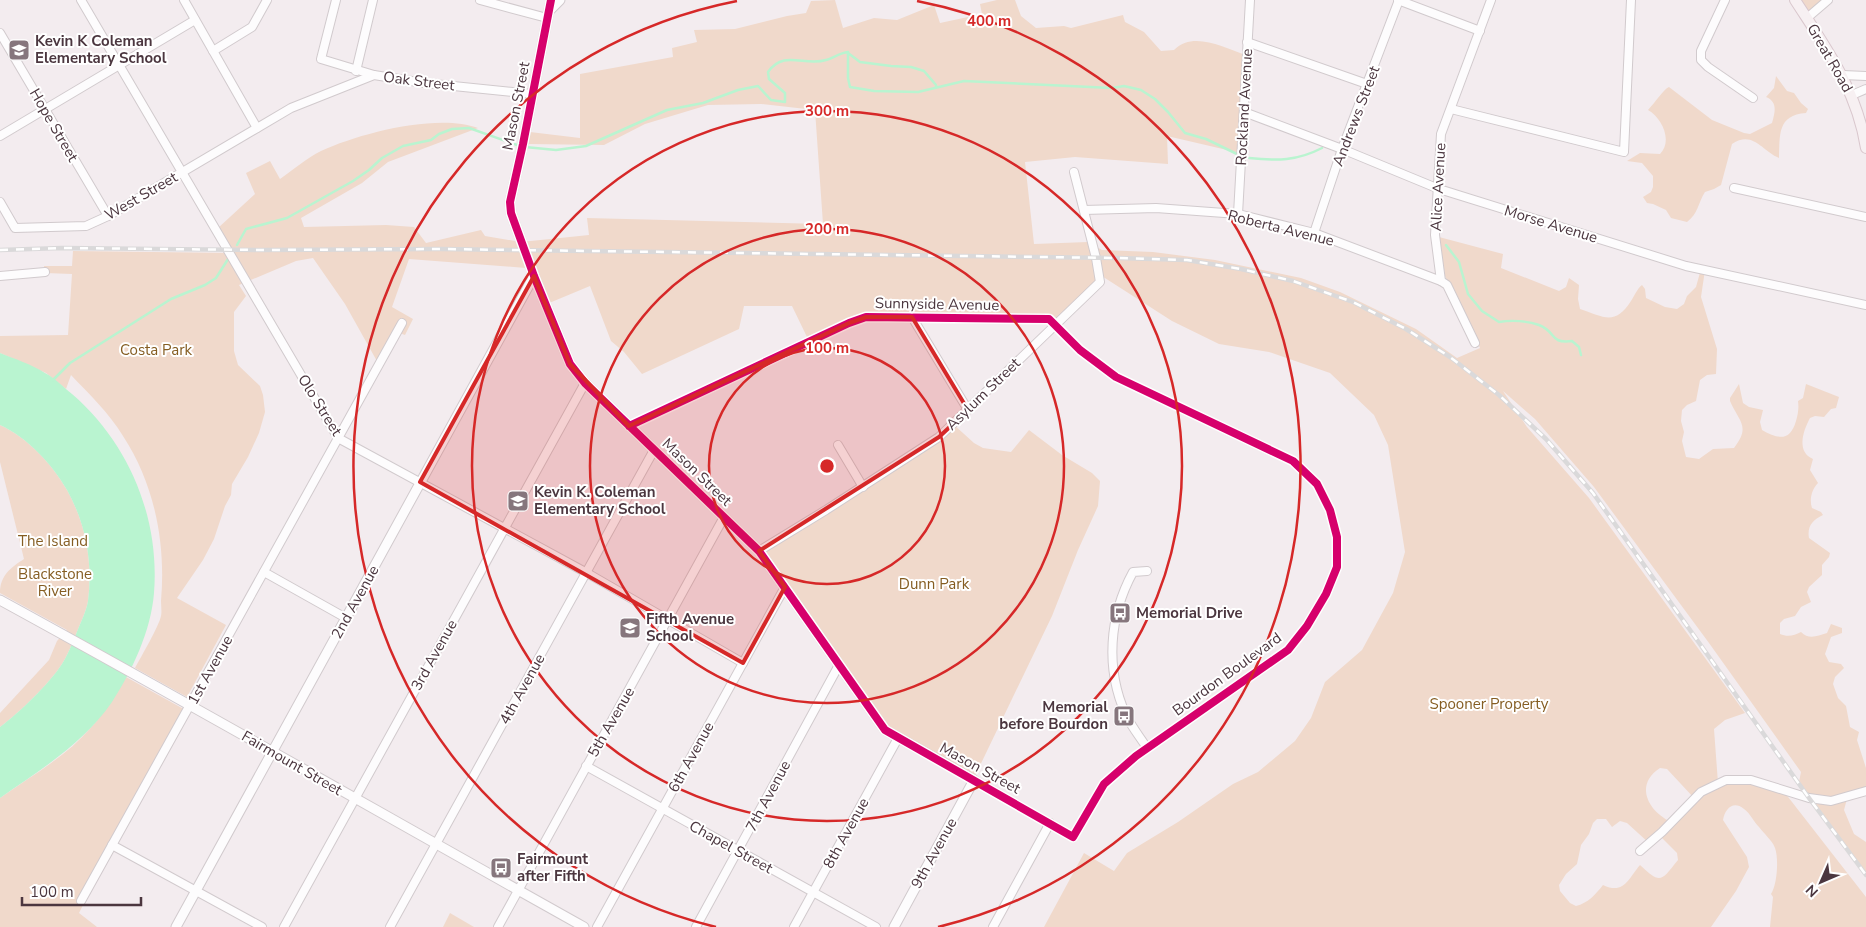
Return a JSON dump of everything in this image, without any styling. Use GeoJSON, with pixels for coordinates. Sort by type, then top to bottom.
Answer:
{"type":"FeatureCollection","features":[{"type":"Feature","properties":{"kind":"main road","name":"Great Road"},"geometry":{"type":"LineString","coordinates":[[1795,0],[1843,75],[1852,95],[1866,148]]}},
{"type":"Feature","properties":{"kind":"street","name":"Olo Street"},"geometry":{"type":"LineString","coordinates":[[81,0],[338,438],[587,573],[744,663]]}},
{"type":"Feature","properties":{"kind":"street"},"geometry":{"type":"LineString","coordinates":[[184,0],[257,128]]}},
{"type":"Feature","properties":{"kind":"street"},"geometry":{"type":"LineString","coordinates":[[213,51],[252,27],[267,0]]}},
{"type":"Feature","properties":{"kind":"street"},"geometry":{"type":"LineString","coordinates":[[336,0],[321,59],[374,75]]}},
{"type":"Feature","properties":{"kind":"street"},"geometry":{"type":"LineString","coordinates":[[356,71],[373,0]]}},
{"type":"Feature","properties":{"kind":"street"},"geometry":{"type":"LineString","coordinates":[[480,0],[548,15],[560,0]]}},
{"type":"Feature","properties":{"kind":"street","name":"Mason Street"},"geometry":{"type":"LineString","coordinates":[[551,0],[523,148],[510,202],[511,213],[534,276],[570,364],[585,383],[759,551],[885,730],[1073,837]]}},
{"type":"Feature","properties":{"kind":"street","name":"Rockland Avenue"},"geometry":{"type":"LineString","coordinates":[[1238,214],[1250,0]]}},
{"type":"Feature","properties":{"kind":"street"},"geometry":{"type":"LineString","coordinates":[[1399,0],[1480,31]]}},
{"type":"Feature","properties":{"kind":"street","name":"Andrews Street"},"geometry":{"type":"LineString","coordinates":[[1314,233],[1342,149],[1399,0]]}},
{"type":"Feature","properties":{"kind":"street","name":"Alice Avenue"},"geometry":{"type":"LineString","coordinates":[[1475,343],[1447,285],[1441,281],[1435,235],[1441,134],[1491,0]]}},
{"type":"Feature","properties":{"kind":"street"},"geometry":{"type":"LineString","coordinates":[[1451,109],[1624,152],[1631,0]]}},
{"type":"Feature","properties":{"kind":"street"},"geometry":{"type":"LineString","coordinates":[[1725,0],[1700,51],[1701,60],[1752,98]]}},
{"type":"Feature","properties":{"kind":"street"},"geometry":{"type":"LineString","coordinates":[[1807,18],[1828,0]]}},
{"type":"Feature","properties":{"kind":"street"},"geometry":{"type":"LineString","coordinates":[[0,136],[195,20]]}},
{"type":"Feature","properties":{"kind":"street","name":"Hope Street"},"geometry":{"type":"LineString","coordinates":[[0,33],[108,216]]}},
{"type":"Feature","properties":{"kind":"street"},"geometry":{"type":"LineString","coordinates":[[1247,42],[1368,84]]}},
{"type":"Feature","properties":{"kind":"street","name":"Oak Street"},"geometry":{"type":"LineString","coordinates":[[257,128],[291,108],[374,75],[424,83],[532,94]]}},
{"type":"Feature","properties":{"kind":"street"},"geometry":{"type":"LineString","coordinates":[[1843,75],[1866,76]]}},
{"type":"Feature","properties":{"kind":"street"},"geometry":{"type":"LineString","coordinates":[[1852,95],[1866,89]]}},
{"type":"Feature","properties":{"kind":"street","name":"Morse Avenue"},"geometry":{"type":"LineString","coordinates":[[1244,112],[1342,149],[1439,189],[1686,266],[1866,305]]}},
{"type":"Feature","properties":{"kind":"street","name":"West Street"},"geometry":{"type":"LineString","coordinates":[[0,202],[15,228],[86,226],[108,216],[257,128]]}},
{"type":"Feature","properties":{"kind":"street","name":"Asylum Street"},"geometry":{"type":"LineString","coordinates":[[759,551],[863,487],[939,437],[1100,282],[1074,172]]}},
{"type":"Feature","properties":{"kind":"street"},"geometry":{"type":"LineString","coordinates":[[1734,188],[1866,218]]}},
{"type":"Feature","properties":{"kind":"street","name":"Roberta Avenue"},"geometry":{"type":"LineString","coordinates":[[1084,210],[1156,208],[1238,214],[1314,233],[1441,281]]}},
{"type":"Feature","properties":{"kind":"street"},"geometry":{"type":"LineString","coordinates":[[0,276],[44,272]]}},
{"type":"Feature","properties":{"kind":"street","name":"2nd Avenue"},"geometry":{"type":"LineString","coordinates":[[176,927],[534,276]]}},
{"type":"Feature","properties":{"kind":"street","name":"Sunnyside Avenue"},"geometry":{"type":"LineString","coordinates":[[629,426],[849,323],[866,317],[1049,319],[1055,326]]}},
{"type":"Feature","properties":{"kind":"street"},"geometry":{"type":"LineString","coordinates":[[912,317],[968,410]]}},
{"type":"Feature","properties":{"kind":"street","name":"1st Avenue"},"geometry":{"type":"LineString","coordinates":[[81,901],[402,323]]}},
{"type":"Feature","properties":{"kind":"street","name":"Bourdon Boulevard"},"geometry":{"type":"LineString","coordinates":[[1055,326],[1080,350],[1116,377],[1292,460],[1317,484],[1330,510],[1337,537],[1336,567],[1326,594],[1307,626],[1288,650],[1147,748],[1104,784],[1073,837]]}},
{"type":"Feature","properties":{"kind":"street","name":"3rd Avenue"},"geometry":{"type":"LineString","coordinates":[[284,927],[503,528],[585,383]]}},
{"type":"Feature","properties":{"kind":"street"},"geometry":{"type":"LineString","coordinates":[[838,445],[863,487]]}},
{"type":"Feature","properties":{"kind":"street","name":"4th Avenue"},"geometry":{"type":"LineString","coordinates":[[390,927],[654,450]]}},
{"type":"Feature","properties":{"kind":"street","name":"5th Avenue"},"geometry":{"type":"LineString","coordinates":[[498,927],[669,620],[724,517]]}},
{"type":"Feature","properties":{"kind":"street"},"geometry":{"type":"LineString","coordinates":[[1147,571],[1133,572],[1122,592],[1115,621],[1112,652],[1116,684],[1126,716],[1147,748]]}},
{"type":"Feature","properties":{"kind":"street"},"geometry":{"type":"LineString","coordinates":[[264,572],[346,618]]}},
{"type":"Feature","properties":{"kind":"street","name":"6th Avenue"},"geometry":{"type":"LineString","coordinates":[[597,927],[785,587]]}},
{"type":"Feature","properties":{"kind":"street","name":"Fairmount Street"},"geometry":{"type":"LineString","coordinates":[[0,600],[272,750],[355,799],[584,927]]}},
{"type":"Feature","properties":{"kind":"street","name":"7th Avenue"},"geometry":{"type":"LineString","coordinates":[[696,927],[839,665]]}},
{"type":"Feature","properties":{"kind":"street","name":"8th Avenue"},"geometry":{"type":"LineString","coordinates":[[794,927],[898,738]]}},
{"type":"Feature","properties":{"kind":"street","name":"Chapel Street"},"geometry":{"type":"LineString","coordinates":[[586,766],[876,927]]}},
{"type":"Feature","properties":{"kind":"street","name":"9th Avenue"},"geometry":{"type":"LineString","coordinates":[[894,927],[974,780]]}},
{"type":"Feature","properties":{"kind":"street"},"geometry":{"type":"LineString","coordinates":[[1640,851],[1662,832],[1701,792],[1726,780],[1751,780],[1809,798],[1831,801],[1866,791]]}},
{"type":"Feature","properties":{"kind":"street"},"geometry":{"type":"LineString","coordinates":[[994,927],[1050,823]]}},
{"type":"Feature","properties":{"kind":"street"},"geometry":{"type":"LineString","coordinates":[[112,845],[262,927]]}},
{"type":"Feature","properties":{"kind":"highlighted area"},"geometry":{"type":"Polygon","coordinates":[[[534,276],[570,364],[629,426],[849,323],[866,317],[912,317],[968,410],[939,437],[759,551],[785,587],[743,663],[420,482],[534,276]]]}},
{"type":"Feature","properties":{"kind":"green space"},"geometry":{"type":"Polygon","coordinates":[[[835,0],[843,28],[874,18],[897,20],[934,5],[940,23],[982,14],[980,4],[997,0],[1015,0],[1021,16],[1036,28],[1064,26],[1071,28],[1123,15],[1125,22],[1144,32],[1161,51],[1174,50],[1182,44],[1199,41],[1218,45],[1245,55],[1240,153],[1167,136],[1168,164],[1075,157],[1025,162],[1034,244],[1088,242],[1102,250],[1153,252],[1215,260],[1301,278],[1340,292],[1416,329],[1457,358],[1480,348],[1445,276],[1439,237],[1503,254],[1501,268],[1559,291],[1566,287],[1569,278],[1579,285],[1578,299],[1580,309],[1602,317],[1614,317],[1620,314],[1642,285],[1645,289],[1646,298],[1665,307],[1677,309],[1684,304],[1687,296],[1696,287],[1701,269],[1705,270],[1701,297],[1717,349],[1716,374],[1707,375],[1700,380],[1696,401],[1687,405],[1682,410],[1681,421],[1684,432],[1682,441],[1686,457],[1699,459],[1713,449],[1734,448],[1739,441],[1743,429],[1730,398],[1739,384],[1743,403],[1749,407],[1763,410],[1760,422],[1762,430],[1778,437],[1787,435],[1793,428],[1798,413],[1798,401],[1803,398],[1806,384],[1839,397],[1836,408],[1831,409],[1824,417],[1815,416],[1810,418],[1802,441],[1804,451],[1813,459],[1810,470],[1818,483],[1812,494],[1812,508],[1823,515],[1811,524],[1809,538],[1830,553],[1822,565],[1822,575],[1809,587],[1807,592],[1811,602],[1801,607],[1795,616],[1784,619],[1780,623],[1780,634],[1790,636],[1801,632],[1813,637],[1827,633],[1831,624],[1842,628],[1842,633],[1831,637],[1825,654],[1829,662],[1841,664],[1844,668],[1835,677],[1833,684],[1838,698],[1846,706],[1850,727],[1859,732],[1857,740],[1866,768],[1866,788],[1848,795],[1844,810],[1854,834],[1866,842],[1866,873],[1799,782],[1801,772],[1594,487],[1535,419],[1503,391],[1527,427],[1589,498],[1745,713],[1725,720],[1714,729],[1718,783],[1736,781],[1785,793],[1866,897],[1866,927],[1770,927],[1773,897],[1771,894],[1777,872],[1775,848],[1748,813],[1736,805],[1728,809],[1723,820],[1747,857],[1749,867],[1736,891],[1711,927],[1044,927],[1084,853],[1114,871],[1127,853],[1178,822],[1233,784],[1258,772],[1295,741],[1311,718],[1325,682],[1362,650],[1393,593],[1405,552],[1388,445],[1374,415],[1330,373],[1269,352],[1219,344],[1172,321],[1094,271],[1097,286],[1056,326],[1048,318],[863,316],[807,337],[792,306],[744,306],[739,329],[642,374],[624,352],[611,341],[590,286],[542,306],[526,268],[409,259],[392,307],[413,319],[405,335],[397,332],[378,363],[345,304],[313,258],[296,261],[239,285],[246,296],[234,312],[234,351],[238,365],[260,386],[265,412],[259,433],[248,457],[232,484],[231,495],[225,506],[214,539],[203,560],[177,598],[226,625],[187,697],[135,668],[160,621],[161,613],[162,558],[160,537],[156,516],[143,474],[112,419],[71,375],[66,389],[46,373],[0,353],[0,336],[68,335],[72,274],[45,273],[44,266],[72,266],[73,251],[232,253],[218,228],[255,194],[246,173],[270,161],[280,179],[316,154],[337,144],[377,132],[421,124],[461,124],[478,128],[388,162],[362,183],[301,218],[304,227],[386,225],[414,227],[426,243],[481,230],[485,236],[521,242],[589,235],[587,218],[823,224],[815,110],[761,104],[708,105],[645,124],[604,145],[527,144],[530,132],[580,138],[580,74],[673,57],[672,48],[697,42],[694,30],[735,29],[806,13],[811,1],[835,0]],[[1660,768],[1652,775],[1648,782],[1647,797],[1656,811],[1671,822],[1694,798],[1667,769],[1660,768]],[[1597,819],[1581,845],[1577,864],[1566,874],[1559,885],[1560,891],[1570,903],[1576,906],[1588,901],[1603,885],[1610,888],[1621,887],[1640,865],[1652,876],[1660,878],[1678,860],[1677,853],[1660,836],[1649,843],[1627,823],[1620,821],[1612,827],[1606,819],[1597,819]]]}},
{"type":"Feature","properties":{"kind":"green space"},"geometry":{"type":"Polygon","coordinates":[[[1797,0],[1828,0],[1809,16],[1797,0]]]}},
{"type":"Feature","properties":{"kind":"green space"},"geometry":{"type":"Polygon","coordinates":[[[1776,76],[1787,91],[1794,93],[1808,109],[1806,113],[1790,118],[1785,122],[1780,134],[1779,158],[1752,140],[1739,140],[1732,144],[1721,185],[1705,192],[1696,212],[1687,222],[1671,218],[1666,210],[1647,203],[1643,197],[1651,192],[1653,176],[1642,163],[1627,161],[1640,153],[1660,154],[1664,149],[1666,136],[1664,130],[1658,118],[1648,110],[1664,91],[1669,87],[1712,120],[1750,134],[1772,123],[1775,111],[1774,105],[1766,97],[1774,88],[1776,76]]]}},
{"type":"Feature","properties":{"kind":"green space","name":"Dunn Park"},"geometry":{"type":"Polygon","coordinates":[[[953,424],[974,443],[983,448],[1011,452],[1029,430],[1062,455],[1092,473],[1100,481],[1098,506],[1052,616],[974,778],[886,726],[763,551],[953,424]]]}},
{"type":"Feature","properties":{"kind":"green space","name":"The Island"},"geometry":{"type":"Polygon","coordinates":[[[0,425],[30,444],[47,461],[67,490],[74,503],[83,530],[90,572],[87,606],[64,661],[42,689],[0,727],[0,713],[49,660],[57,641],[67,630],[0,593],[4,577],[24,559],[0,462],[0,425]]]}},
{"type":"Feature","properties":{"kind":"green space"},"geometry":{"type":"Polygon","coordinates":[[[126,677],[189,712],[113,845],[79,913],[97,927],[0,927],[0,798],[55,760],[82,738],[106,709],[126,677]]]}},
{"type":"Feature","properties":{"kind":"green space"},"geometry":{"type":"Polygon","coordinates":[[[450,913],[474,927],[443,927],[450,913]]]}},
{"type":"Feature","properties":{"kind":"shaded area"},"geometry":{"type":"Polygon","coordinates":[[[0,353],[34,367],[52,377],[92,414],[110,435],[125,459],[137,484],[146,510],[152,537],[155,565],[154,593],[145,636],[127,677],[112,702],[88,731],[60,755],[0,798],[0,727],[42,689],[64,661],[87,606],[90,572],[83,530],[74,503],[67,490],[47,461],[30,444],[0,425],[0,353]]]}},
{"type":"Feature","properties":{"kind":"waterway"},"geometry":{"type":"LineString","coordinates":[[525,147],[556,150],[586,146],[667,110],[703,103],[738,90],[758,86],[771,100],[785,102],[785,93],[769,79],[768,72],[774,65],[788,60],[818,62],[848,52],[850,87],[874,91],[918,92],[964,81],[1112,88],[1124,86],[1141,90],[1155,99],[1185,133],[1206,139],[1237,154]]}},
{"type":"Feature","properties":{"kind":"waterway"},"geometry":{"type":"LineString","coordinates":[[848,53],[860,62],[911,67],[924,71],[936,87]]}},
{"type":"Feature","properties":{"kind":"waterway"},"geometry":{"type":"LineString","coordinates":[[237,245],[246,229],[287,218],[353,181],[382,158],[403,146],[431,140],[439,134],[452,129],[469,128],[520,146]]}},
{"type":"Feature","properties":{"kind":"waterway"},"geometry":{"type":"LineString","coordinates":[[1249,158],[1269,160],[1295,158],[1322,148]]}},
{"type":"Feature","properties":{"kind":"waterway"},"geometry":{"type":"LineString","coordinates":[[1446,245],[1459,262],[1468,294],[1482,311],[1499,322],[1519,321],[1539,325],[1560,341],[1572,341],[1579,347],[1581,355]]}},
{"type":"Feature","properties":{"kind":"waterway"},"geometry":{"type":"LineString","coordinates":[[53,380],[70,363],[171,299],[205,285],[216,278],[230,256]]}},
{"type":"Feature","properties":{"kind":"railway"},"geometry":{"type":"LineString","coordinates":[[0,250],[62,248],[440,249],[1118,258],[1187,260],[1241,269],[1293,281],[1353,302],[1406,329],[1450,357],[1499,395],[1546,439],[1593,493],[1809,798],[1866,875]]}},
{"type":"Feature","properties":{"kind":"cycle path"},"geometry":{"type":"LineString","coordinates":[[551,0],[510,202],[511,213],[534,276],[570,364],[585,383],[759,551],[885,730],[1073,837],[1104,784],[1136,756],[1288,650],[1307,626],[1326,594],[1337,567],[1337,537],[1330,510],[1317,484],[1293,461],[1116,377],[1080,350],[1049,319],[866,317],[849,323],[629,426]]}},
{"type":"Feature","properties":{"kind":"place","name":"Kevin K Coleman Elementary School"},"geometry":{"type":"Point","coordinates":[19,50]}},
{"type":"Feature","properties":{"kind":"place","name":"Kevin K. Coleman Elementary School"},"geometry":{"type":"Point","coordinates":[518,501]}},
{"type":"Feature","properties":{"kind":"place","name":"Memorial Drive"},"geometry":{"type":"Point","coordinates":[1120,613]}},
{"type":"Feature","properties":{"kind":"place","name":"Fifth Avenue School"},"geometry":{"type":"Point","coordinates":[630,628]}},
{"type":"Feature","properties":{"kind":"place","name":"Memorial before Bourdon"},"geometry":{"type":"Point","coordinates":[1124,716]}},
{"type":"Feature","properties":{"kind":"place","name":"Fairmount after Fifth"},"geometry":{"type":"Point","coordinates":[501,868]}},
{"type":"Feature","properties":{"kind":"park label","name":"Costa Park"},"geometry":{"type":"Point","coordinates":[156,350]}},
{"type":"Feature","properties":{"kind":"park label","name":"Blackstone River"},"geometry":{"type":"Point","coordinates":[55,582]}},
{"type":"Feature","properties":{"kind":"park label","name":"Spooner Property"},"geometry":{"type":"Point","coordinates":[1489,704]}}]}
